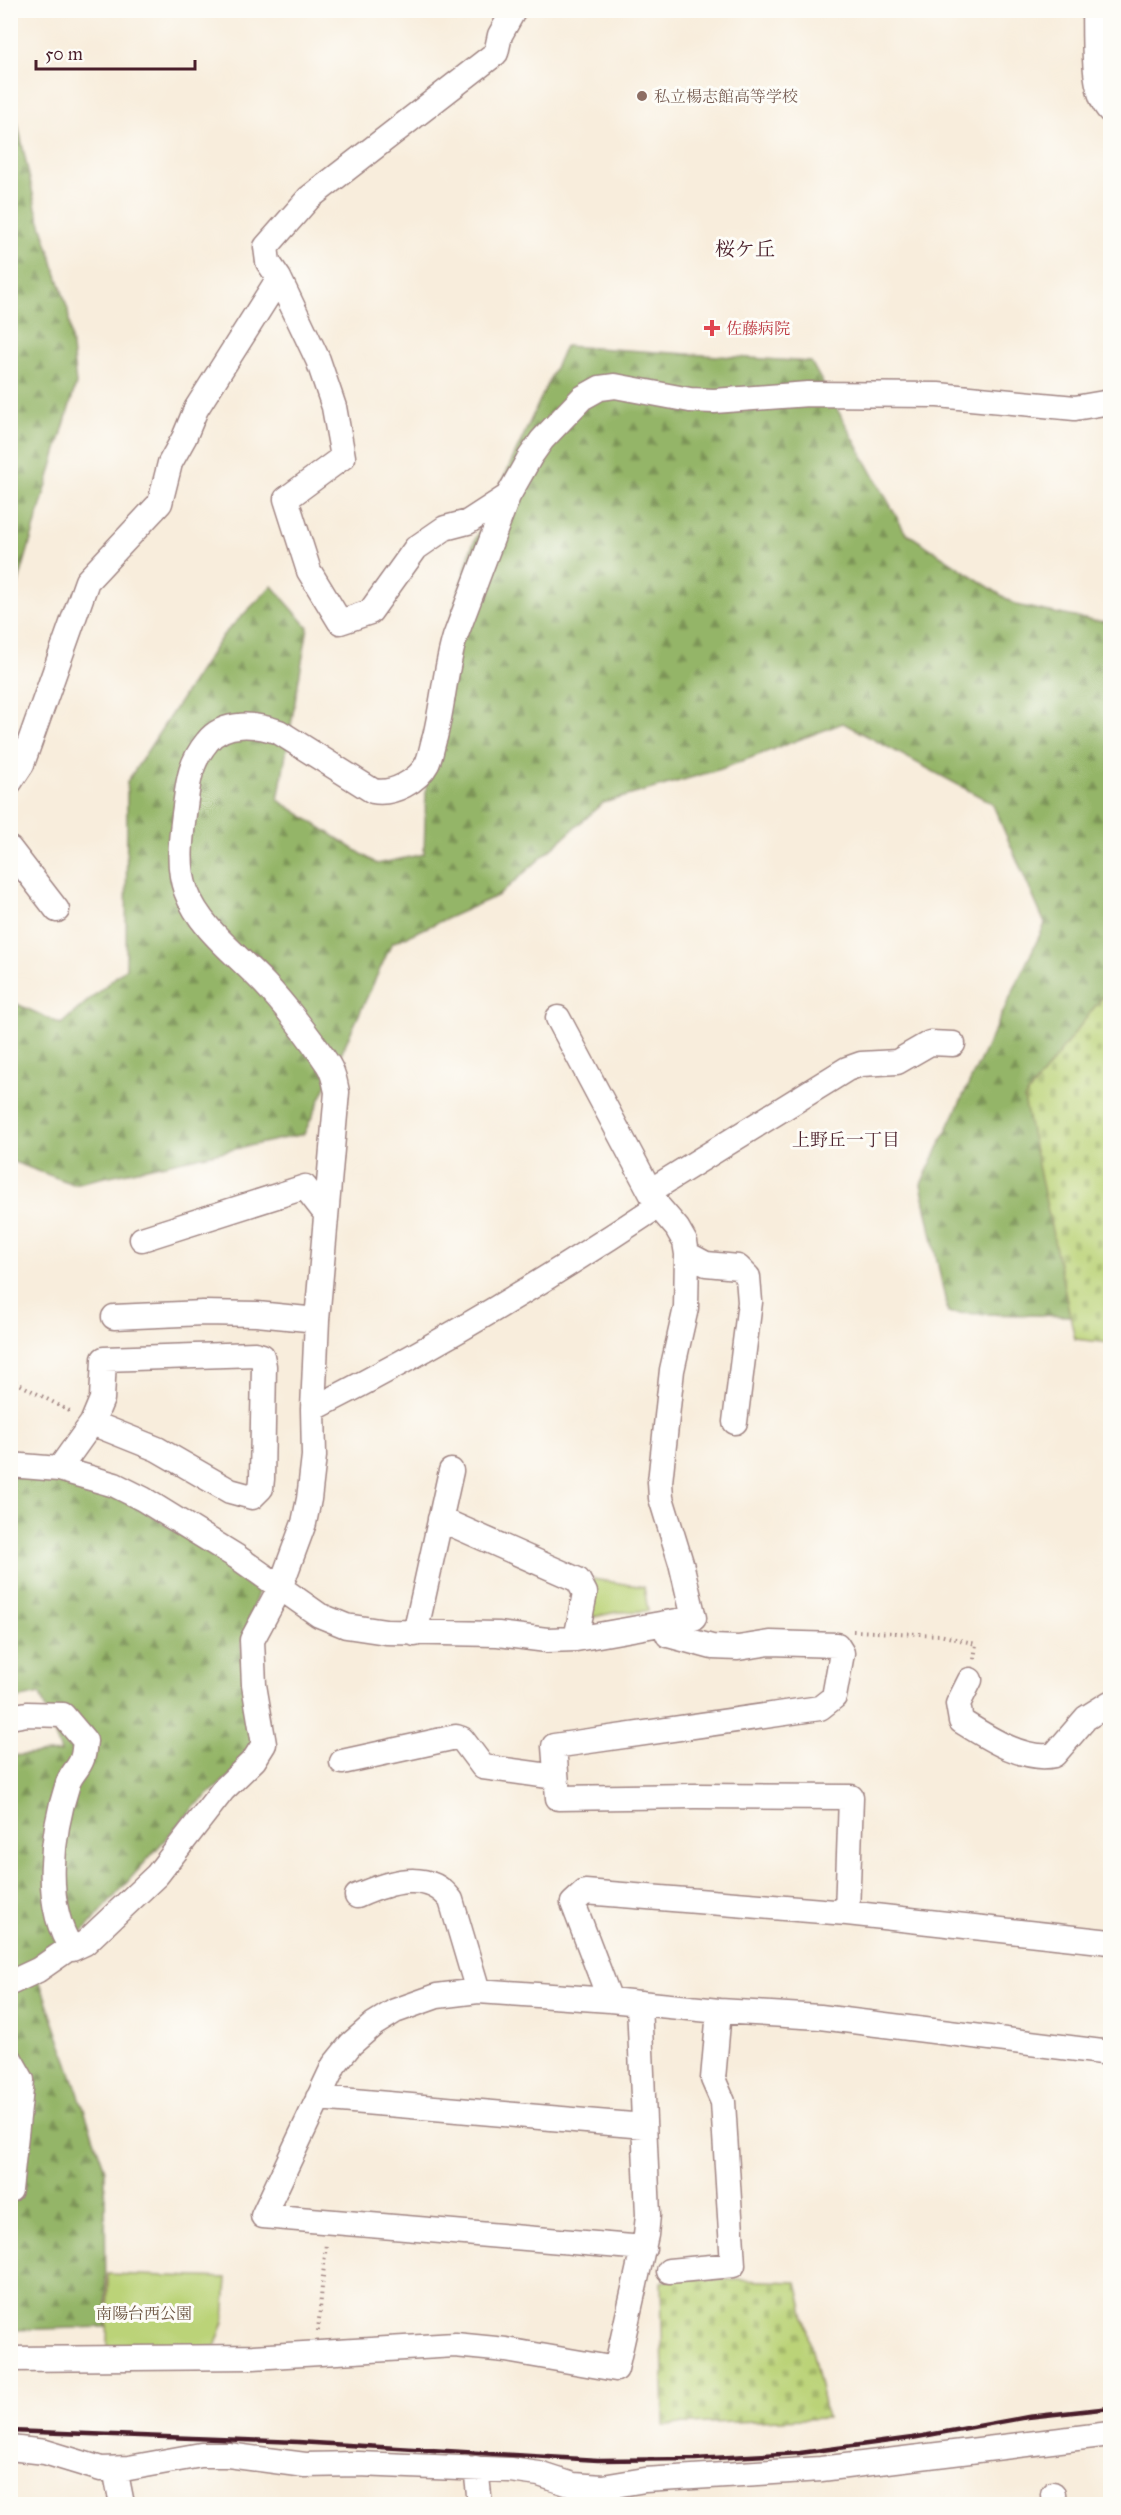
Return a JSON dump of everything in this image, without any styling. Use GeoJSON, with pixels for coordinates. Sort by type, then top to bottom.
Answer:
{"type":"FeatureCollection","features":[{"type":"Feature","properties":{"kind":"street"},"geometry":{"type":"LineString","coordinates":[[508,496],[468,522],[445,528],[416,548],[370,612],[340,622],[309,571],[286,499],[343,457],[334,407],[318,360],[279,278],[268,262],[266,247],[309,198],[496,53],[500,35],[514,10]]}},
{"type":"Feature","properties":{"kind":"street"},"geometry":{"type":"LineString","coordinates":[[1094,10],[1097,81],[1106,107],[1110,111]]}},
{"type":"Feature","properties":{"kind":"street"},"geometry":{"type":"LineString","coordinates":[[10,782],[22,764],[87,581],[160,503],[170,463],[196,409],[279,278]]}},
{"type":"Feature","properties":{"kind":"street"},"geometry":{"type":"LineString","coordinates":[[10,1717],[27,1714],[63,1715],[85,1741],[82,1760],[69,1780],[57,1827],[51,1878],[65,1939],[72,1950],[85,1943],[157,1875],[223,1790],[254,1760],[264,1744],[254,1685],[252,1640],[280,1588],[304,1522],[309,1499],[314,1456],[313,1409],[317,1320],[337,1092],[328,1064],[266,984],[223,943],[198,912],[186,891],[181,869],[182,833],[190,769],[209,738],[242,725],[262,726],[279,732],[373,791],[383,793],[412,781],[428,762],[438,721],[448,660],[508,496],[542,440],[582,398],[600,388],[615,386],[690,400],[808,394],[938,395],[1075,408],[1110,402]]}},
{"type":"Feature","properties":{"kind":"street"},"geometry":{"type":"LineString","coordinates":[[10,849],[57,910]]}},
{"type":"Feature","properties":{"kind":"street"},"geometry":{"type":"LineString","coordinates":[[12,1464],[59,1469],[115,1485],[143,1499],[237,1557],[305,1607],[332,1622],[386,1632],[498,1634],[547,1640],[576,1639],[694,1618],[681,1563],[661,1498],[660,1482],[672,1370],[686,1308],[687,1254],[685,1242],[654,1198],[558,1018]]}},
{"type":"Feature","properties":{"kind":"street"},"geometry":{"type":"LineString","coordinates":[[313,1409],[376,1377],[586,1254],[654,1198],[847,1069],[861,1064],[897,1062],[930,1043],[952,1044]]}},
{"type":"Feature","properties":{"kind":"street"},"geometry":{"type":"LineString","coordinates":[[142,1239],[305,1187],[326,1214]]}},
{"type":"Feature","properties":{"kind":"street"},"geometry":{"type":"LineString","coordinates":[[687,1254],[706,1264],[738,1267],[748,1277],[750,1302],[735,1422]]}},
{"type":"Feature","properties":{"kind":"street"},"geometry":{"type":"LineString","coordinates":[[114,1317],[204,1313],[257,1314],[317,1320]]}},
{"type":"Feature","properties":{"kind":"street"},"geometry":{"type":"LineString","coordinates":[[59,1469],[92,1423],[102,1399],[104,1359],[255,1354],[262,1356],[264,1365],[262,1479],[261,1488],[252,1497],[230,1491],[157,1449],[92,1423]]}},
{"type":"Feature","properties":{"kind":"street"},"geometry":{"type":"LineString","coordinates":[[415,1634],[451,1471]]}},
{"type":"Feature","properties":{"kind":"street"},"geometry":{"type":"LineString","coordinates":[[440,1519],[578,1580],[585,1593],[576,1639]]}},
{"type":"Feature","properties":{"kind":"street"},"geometry":{"type":"LineString","coordinates":[[664,1624],[668,1635],[712,1647],[738,1648],[771,1643],[837,1645],[842,1653],[834,1697],[820,1708],[554,1746],[558,1798],[851,1797],[847,1913]]}},
{"type":"Feature","properties":{"kind":"street"},"geometry":{"type":"LineString","coordinates":[[970,1680],[958,1704],[961,1721],[996,1742],[1039,1756],[1054,1755],[1086,1718],[1110,1703]]}},
{"type":"Feature","properties":{"kind":"street"},"geometry":{"type":"LineString","coordinates":[[342,1761],[456,1737],[462,1740],[483,1767],[556,1777]]}},
{"type":"Feature","properties":{"kind":"street"},"geometry":{"type":"LineString","coordinates":[[357,1896],[387,1883],[401,1881],[432,1884],[444,1891],[451,1900],[478,1991]]}},
{"type":"Feature","properties":{"kind":"street"},"geometry":{"type":"LineString","coordinates":[[610,2000],[573,1903],[585,1892],[847,1913],[1110,1942]]}},
{"type":"Feature","properties":{"kind":"street"},"geometry":{"type":"LineString","coordinates":[[10,1983],[38,1970],[71,1947]]}},
{"type":"Feature","properties":{"kind":"street"},"geometry":{"type":"LineString","coordinates":[[644,2248],[263,2216],[334,2065],[351,2044],[374,2024],[418,2001],[437,1996],[478,1991],[820,2017],[1110,2053]]}},
{"type":"Feature","properties":{"kind":"street"},"geometry":{"type":"LineString","coordinates":[[10,2359],[253,2356],[426,2346],[475,2346],[616,2369],[644,2248],[648,2215],[639,2003]]}},
{"type":"Feature","properties":{"kind":"street"},"geometry":{"type":"LineString","coordinates":[[669,2271],[733,2265],[723,2102],[713,2079],[719,2011]]}},
{"type":"Feature","properties":{"kind":"street"},"geometry":{"type":"LineString","coordinates":[[10,2059],[22,2080],[10,2190]]}},
{"type":"Feature","properties":{"kind":"street"},"geometry":{"type":"LineString","coordinates":[[318,2098],[644,2126]]}},
{"type":"Feature","properties":{"kind":"street"},"geometry":{"type":"LineString","coordinates":[[10,2448],[45,2452],[93,2467],[115,2469],[201,2455],[219,2455],[262,2458],[305,2465],[358,2464],[510,2470],[539,2474],[573,2485],[603,2487],[645,2480],[821,2469],[1110,2434]]}},
{"type":"Feature","properties":{"kind":"street"},"geometry":{"type":"LineString","coordinates":[[476,2468],[480,2505]]}},
{"type":"Feature","properties":{"kind":"street"},"geometry":{"type":"LineString","coordinates":[[115,2469],[122,2505]]}},
{"type":"Feature","properties":{"kind":"path"},"geometry":{"type":"LineString","coordinates":[[10,1379],[92,1423]]}},
{"type":"Feature","properties":{"kind":"path"},"geometry":{"type":"LineString","coordinates":[[316,2353],[328,2222]]}},
{"type":"Feature","properties":{"kind":"green space"},"geometry":{"type":"Polygon","coordinates":[[[10,88],[36,208],[68,310],[76,384],[11,609],[10,88]]]}},
{"type":"Feature","properties":{"kind":"green space"},"geometry":{"type":"Polygon","coordinates":[[[565,346],[811,362],[905,532],[1016,605],[1094,621],[1110,622],[1110,1317],[948,1313],[921,1184],[1045,924],[992,803],[843,723],[721,769],[603,803],[499,895],[392,943],[304,1134],[73,1184],[11,1161],[10,1001],[61,1024],[126,968],[127,782],[223,635],[272,586],[308,627],[278,800],[377,864],[424,854],[429,695],[471,549],[565,346]]]}},
{"type":"Feature","properties":{"kind":"green space"},"geometry":{"type":"Polygon","coordinates":[[[1110,987],[1110,1343],[1075,1339],[1024,1099],[1110,987]]]}},
{"type":"Feature","properties":{"kind":"green space"},"geometry":{"type":"Polygon","coordinates":[[[11,1476],[59,1478],[132,1503],[260,1586],[241,1646],[253,1730],[249,1759],[194,1807],[81,1934],[34,1965],[105,2170],[106,2327],[11,2330],[11,1756],[61,1752],[40,1694],[11,1700],[11,1476]]]}},
{"type":"Feature","properties":{"kind":"green space"},"geometry":{"type":"Polygon","coordinates":[[[593,1579],[644,1587],[648,1611],[617,1612],[589,1618],[593,1579]]]}},
{"type":"Feature","properties":{"kind":"green space","name":"南陽台西公園"},"geometry":{"type":"Polygon","coordinates":[[[108,2274],[227,2278],[224,2322],[215,2347],[107,2349],[108,2274]]]}},
{"type":"Feature","properties":{"kind":"green space"},"geometry":{"type":"Polygon","coordinates":[[[678,2278],[797,2282],[827,2418],[664,2425],[661,2282],[678,2278]]]}},
{"type":"Feature","properties":{"kind":"railway"},"geometry":{"type":"LineString","coordinates":[[10,2431],[298,2442],[598,2460],[695,2459],[800,2453],[912,2438],[1028,2417],[1110,2408]]}},
{"type":"Feature","properties":{"kind":"place","name":"私立楊志館高等学校"},"geometry":{"type":"Point","coordinates":[642,96]}},
{"type":"Feature","properties":{"kind":"place","name":"佐藤病院"},"geometry":{"type":"Point","coordinates":[712,328]}},
{"type":"Feature","properties":{"kind":"district","name":"桜ケ丘"},"geometry":{"type":"Point","coordinates":[745,249]}},
{"type":"Feature","properties":{"kind":"district","name":"上野丘一丁目"},"geometry":{"type":"Point","coordinates":[846,1140]}}]}
